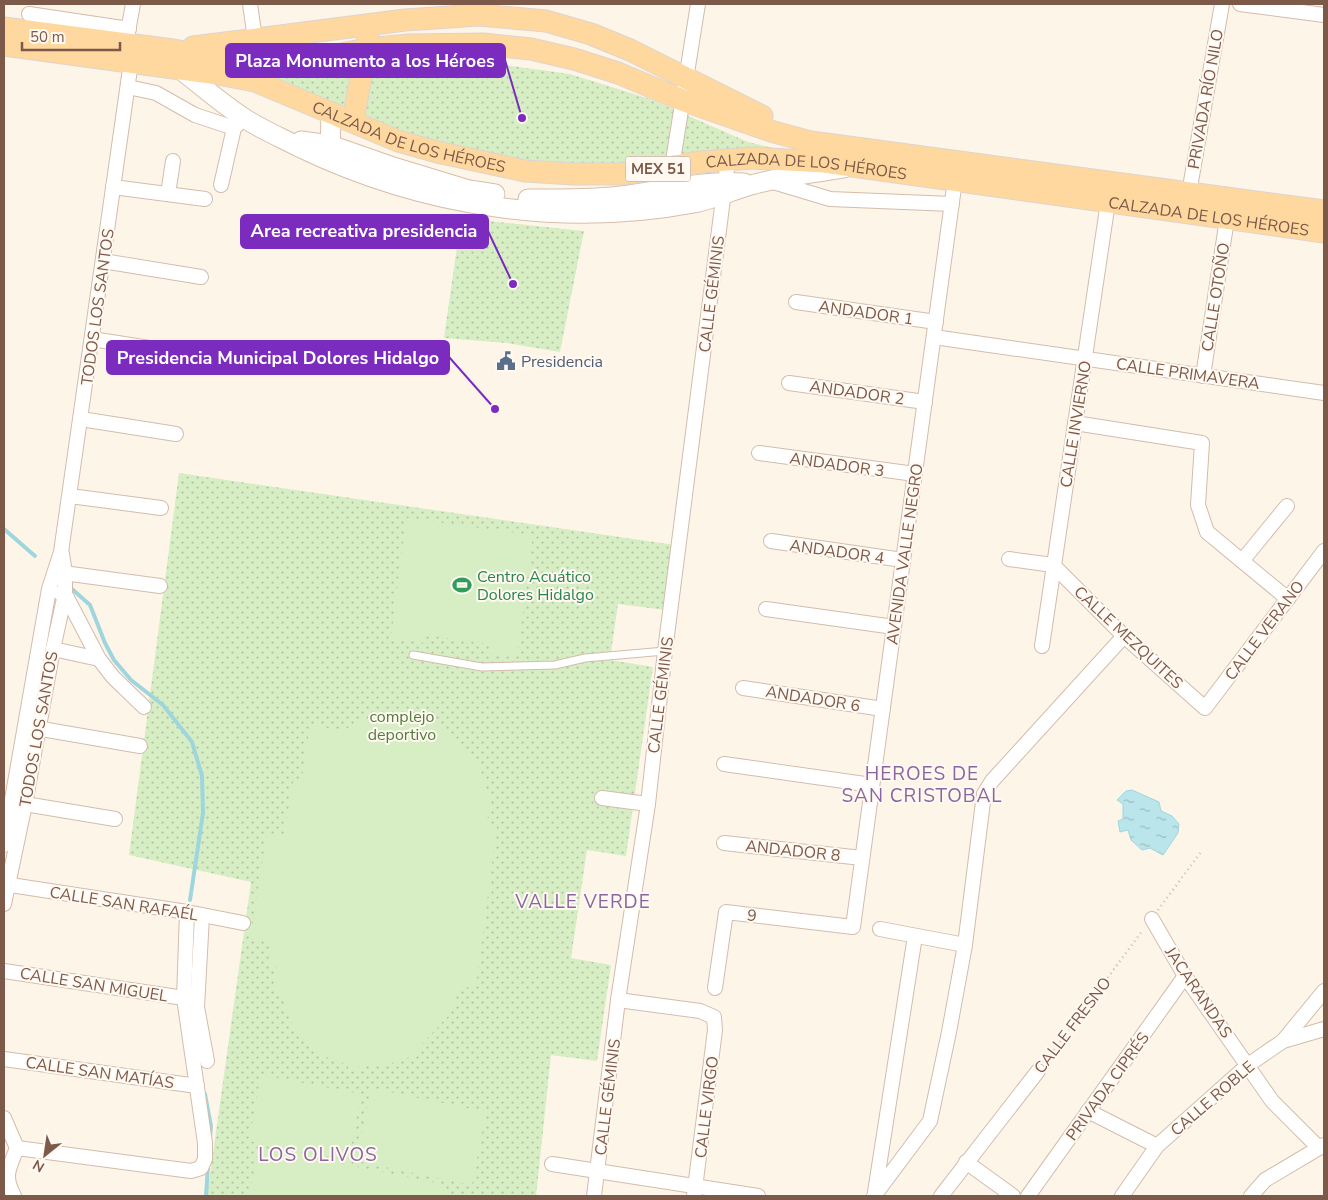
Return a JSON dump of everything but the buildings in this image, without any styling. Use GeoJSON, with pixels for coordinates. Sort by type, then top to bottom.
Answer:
{"type":"FeatureCollection","features":[{"type":"Feature","properties":{"kind":"main road"},"geometry":{"type":"LineString","coordinates":[[128,46],[136,53],[143,50],[167,50],[480,9],[546,21],[591,34],[630,50],[686,77],[811,142]]}},
{"type":"Feature","properties":{"kind":"main road","name":"CALZADA DE LOS HÉROES"},"geometry":{"type":"LineString","coordinates":[[4,28],[28,16],[128,46],[181,70],[256,81],[398,141],[437,152],[525,171],[621,174],[702,162],[753,158],[786,159],[855,166],[1324,232]]}},
{"type":"Feature","properties":{"kind":"main road"},"geometry":{"type":"LineString","coordinates":[[352,121],[370,24]]}},
{"type":"Feature","properties":{"kind":"main road","name":"CALZADA DE LOS HÉROES"},"geometry":{"type":"LineString","coordinates":[[167,50],[265,62],[298,61],[366,49],[408,45],[483,44],[531,49],[574,59],[618,73],[682,100],[774,132],[811,142],[1324,212]]}},
{"type":"Feature","properties":{"kind":"main road","name":"CALZADA DE LOS HÉROES"},"geometry":{"type":"LineString","coordinates":[[4,45],[128,46]]}},
{"type":"Feature","properties":{"kind":"street","name":"TODOS LOS SANTOS"},"geometry":{"type":"LineString","coordinates":[[4,845],[65,594],[60,572],[62,552],[128,87],[128,46],[133,4]]}},
{"type":"Feature","properties":{"kind":"street"},"geometry":{"type":"LineString","coordinates":[[250,4],[255,39]]}},
{"type":"Feature","properties":{"kind":"street"},"geometry":{"type":"LineString","coordinates":[[672,167],[698,4]]}},
{"type":"Feature","properties":{"kind":"street","name":"PRIVADA RÍO NILO"},"geometry":{"type":"LineString","coordinates":[[1189,193],[1222,4]]}},
{"type":"Feature","properties":{"kind":"street"},"geometry":{"type":"LineString","coordinates":[[1240,4],[1324,15]]}},
{"type":"Feature","properties":{"kind":"street"},"geometry":{"type":"LineString","coordinates":[[181,70],[239,123]]}},
{"type":"Feature","properties":{"kind":"street"},"geometry":{"type":"LineString","coordinates":[[128,87],[156,93],[195,115],[239,123],[330,154],[458,202],[514,210],[576,213],[621,204],[695,203],[725,188],[855,166]]}},
{"type":"Feature","properties":{"kind":"street"},"geometry":{"type":"LineString","coordinates":[[330,154],[331,112]]}},
{"type":"Feature","properties":{"kind":"street"},"geometry":{"type":"LineString","coordinates":[[221,185],[239,123]]}},
{"type":"Feature","properties":{"kind":"street","name":"CALLE GÉMINIS"},"geometry":{"type":"LineString","coordinates":[[594,1196],[618,1000],[648,804],[665,651],[728,160]]}},
{"type":"Feature","properties":{"kind":"street"},"geometry":{"type":"LineString","coordinates":[[168,194],[173,161]]}},
{"type":"Feature","properties":{"kind":"street","name":"AVENIDA VALLE NEGRO"},"geometry":{"type":"LineString","coordinates":[[853,927],[955,180]]}},
{"type":"Feature","properties":{"kind":"street"},"geometry":{"type":"LineString","coordinates":[[762,182],[830,200],[952,204]]}},
{"type":"Feature","properties":{"kind":"street"},"geometry":{"type":"LineString","coordinates":[[114,187],[204,199]]}},
{"type":"Feature","properties":{"kind":"street","name":"CALLE INVIERNO"},"geometry":{"type":"LineString","coordinates":[[1042,646],[1108,202]]}},
{"type":"Feature","properties":{"kind":"street","name":"CALLE OTOÑO"},"geometry":{"type":"LineString","coordinates":[[1203,376],[1227,219]]}},
{"type":"Feature","properties":{"kind":"street"},"geometry":{"type":"LineString","coordinates":[[103,261],[201,277]]}},
{"type":"Feature","properties":{"kind":"street","name":"ANDADOR 1"},"geometry":{"type":"LineString","coordinates":[[796,302],[936,322]]}},
{"type":"Feature","properties":{"kind":"street","name":"CALLE PRIMAVERA"},"geometry":{"type":"LineString","coordinates":[[934,337],[1324,393]]}},
{"type":"Feature","properties":{"kind":"street"},"geometry":{"type":"LineString","coordinates":[[92,339],[194,355]]}},
{"type":"Feature","properties":{"kind":"street","name":"ANDADOR 2"},"geometry":{"type":"LineString","coordinates":[[789,383],[925,402]]}},
{"type":"Feature","properties":{"kind":"street"},"geometry":{"type":"LineString","coordinates":[[81,419],[176,434]]}},
{"type":"Feature","properties":{"kind":"street"},"geometry":{"type":"LineString","coordinates":[[1075,423],[1202,442],[1198,505],[1206,532],[1288,599]]}},
{"type":"Feature","properties":{"kind":"street","name":"ANDADOR 3"},"geometry":{"type":"LineString","coordinates":[[759,453],[915,474]]}},
{"type":"Feature","properties":{"kind":"street"},"geometry":{"type":"LineString","coordinates":[[70,496],[161,508]]}},
{"type":"Feature","properties":{"kind":"street"},"geometry":{"type":"LineString","coordinates":[[1242,561],[1287,506]]}},
{"type":"Feature","properties":{"kind":"street","name":"ANDADOR 4"},"geometry":{"type":"LineString","coordinates":[[771,541],[903,560]]}},
{"type":"Feature","properties":{"kind":"street","name":"CALLE VERANO"},"geometry":{"type":"LineString","coordinates":[[1205,708],[1324,551]]}},
{"type":"Feature","properties":{"kind":"street"},"geometry":{"type":"LineString","coordinates":[[1009,560],[1053,566]]}},
{"type":"Feature","properties":{"kind":"street","name":"CALLE MEZQUITES"},"geometry":{"type":"LineString","coordinates":[[1053,566],[1124,636],[1205,708]]}},
{"type":"Feature","properties":{"kind":"street","name":"TODOS LOS SANTOS"},"geometry":{"type":"LineString","coordinates":[[4,904],[6,884],[25,804],[32,727],[49,590],[60,572]]}},
{"type":"Feature","properties":{"kind":"street"},"geometry":{"type":"LineString","coordinates":[[60,572],[160,586]]}},
{"type":"Feature","properties":{"kind":"street"},"geometry":{"type":"LineString","coordinates":[[49,590],[65,594],[100,659],[113,677],[144,707]]}},
{"type":"Feature","properties":{"kind":"street"},"geometry":{"type":"LineString","coordinates":[[766,610],[894,627]]}},
{"type":"Feature","properties":{"kind":"street"},"geometry":{"type":"LineString","coordinates":[[875,1196],[930,1121],[965,945],[984,794],[992,781],[1124,636]]}},
{"type":"Feature","properties":{"kind":"street"},"geometry":{"type":"LineString","coordinates":[[52,649],[100,659]]}},
{"type":"Feature","properties":{"kind":"street","name":"ANDADOR 6"},"geometry":{"type":"LineString","coordinates":[[743,688],[883,709]]}},
{"type":"Feature","properties":{"kind":"street"},"geometry":{"type":"LineString","coordinates":[[32,727],[140,746]]}},
{"type":"Feature","properties":{"kind":"street"},"geometry":{"type":"LineString","coordinates":[[724,764],[872,785]]}},
{"type":"Feature","properties":{"kind":"street"},"geometry":{"type":"LineString","coordinates":[[602,798],[648,804]]}},
{"type":"Feature","properties":{"kind":"street"},"geometry":{"type":"LineString","coordinates":[[25,804],[115,820]]}},
{"type":"Feature","properties":{"kind":"street","name":"ANDADOR 8"},"geometry":{"type":"LineString","coordinates":[[724,843],[862,858]]}},
{"type":"Feature","properties":{"kind":"street","name":"CALLE SAN RAFAÉL"},"geometry":{"type":"LineString","coordinates":[[6,884],[186,912],[243,923]]}},
{"type":"Feature","properties":{"kind":"street"},"geometry":{"type":"LineString","coordinates":[[17,1148],[191,1171],[201,1168],[205,1159],[205,1143],[184,998],[186,912]]}},
{"type":"Feature","properties":{"kind":"street","name":"9"},"geometry":{"type":"LineString","coordinates":[[715,988],[726,912],[853,927]]}},
{"type":"Feature","properties":{"kind":"street"},"geometry":{"type":"LineString","coordinates":[[202,916],[197,1007],[207,1061]]}},
{"type":"Feature","properties":{"kind":"street","name":"JACARANDAS"},"geometry":{"type":"LineString","coordinates":[[1152,919],[1186,976],[1272,1101],[1322,1146]]}},
{"type":"Feature","properties":{"kind":"street"},"geometry":{"type":"LineString","coordinates":[[880,929],[965,945]]}},
{"type":"Feature","properties":{"kind":"street"},"geometry":{"type":"LineString","coordinates":[[875,1196],[915,936]]}},
{"type":"Feature","properties":{"kind":"street","name":"CALLE SAN MIGUEL"},"geometry":{"type":"LineString","coordinates":[[4,970],[184,998]]}},
{"type":"Feature","properties":{"kind":"street","name":"PRIVADA CIPRÉS"},"geometry":{"type":"LineString","coordinates":[[1028,1196],[1186,976]]}},
{"type":"Feature","properties":{"kind":"street"},"geometry":{"type":"LineString","coordinates":[[1283,1041],[1324,991]]}},
{"type":"Feature","properties":{"kind":"street","name":"CALLE VIRGO"},"geometry":{"type":"LineString","coordinates":[[618,1000],[700,1011],[714,1017],[716,1030],[695,1191]]}},
{"type":"Feature","properties":{"kind":"street","name":"CALLE ROBLE"},"geometry":{"type":"LineString","coordinates":[[1122,1196],[1158,1146],[1248,1064],[1283,1041],[1324,1029]]}},
{"type":"Feature","properties":{"kind":"street","name":"CALLE SAN MATÍAS"},"geometry":{"type":"LineString","coordinates":[[4,1059],[197,1086]]}},
{"type":"Feature","properties":{"kind":"street","name":"CALLE FRESNO"},"geometry":{"type":"LineString","coordinates":[[941,1196],[1038,1071]]}},
{"type":"Feature","properties":{"kind":"street"},"geometry":{"type":"LineString","coordinates":[[1088,1112],[1158,1146]]}},
{"type":"Feature","properties":{"kind":"street"},"geometry":{"type":"LineString","coordinates":[[4,1118],[17,1148],[7,1180],[14,1196]]}},
{"type":"Feature","properties":{"kind":"street"},"geometry":{"type":"LineString","coordinates":[[1251,1196],[1265,1180],[1322,1146]]}},
{"type":"Feature","properties":{"kind":"street"},"geometry":{"type":"LineString","coordinates":[[966,1162],[1013,1196]]}},
{"type":"Feature","properties":{"kind":"street"},"geometry":{"type":"LineString","coordinates":[[552,1164],[598,1171],[695,1191],[758,1196]]}},
{"type":"Feature","properties":{"kind":"lane"},"geometry":{"type":"LineString","coordinates":[[414,655],[482,667],[555,665],[585,658],[665,651]]}},
{"type":"Feature","properties":{"kind":"path","name":"CALLE FRESNO"},"geometry":{"type":"LineString","coordinates":[[1038,1071],[1201,852]]}},
{"type":"Feature","properties":{"kind":"green space"},"geometry":{"type":"Polygon","coordinates":[[[389,61],[482,62],[570,74],[650,99],[748,142],[816,158],[675,165],[524,166],[399,138],[249,73],[389,61]]]}},
{"type":"Feature","properties":{"kind":"green space"},"geometry":{"type":"Polygon","coordinates":[[[461,218],[584,231],[560,352],[507,343],[444,338],[461,218]]]}},
{"type":"Feature","properties":{"kind":"green space","name":"complejo deportivo"},"geometry":{"type":"Polygon","coordinates":[[[179,473],[675,545],[666,610],[618,604],[610,660],[653,667],[626,856],[587,850],[571,958],[611,965],[597,1061],[551,1055],[536,1196],[207,1196],[251,882],[129,855],[179,473]]]}},
{"type":"Feature","properties":{"kind":"green space","name":"Centro Acuático Dolores Hidalgo"},"geometry":{"type":"Polygon","coordinates":[[[406,518],[533,535],[517,657],[489,653],[490,644],[426,635],[425,643],[391,638],[406,518]]]}},
{"type":"Feature","properties":{"kind":"green space"},"geometry":{"type":"Polygon","coordinates":[[[406,715],[425,719],[448,731],[478,762],[490,800],[487,824],[497,825],[476,986],[463,988],[457,994],[450,1014],[410,1057],[383,1066],[359,1064],[358,1072],[348,1071],[348,1064],[324,1056],[313,1048],[296,1029],[289,1018],[282,993],[273,991],[277,966],[268,964],[271,941],[250,938],[267,833],[284,835],[293,782],[301,783],[310,725],[342,731],[365,719],[406,715]]]}},
{"type":"Feature","properties":{"kind":"green space"},"geometry":{"type":"Polygon","coordinates":[[[261,1075],[361,1094],[349,1160],[249,1141],[261,1075]]]}},
{"type":"Feature","properties":{"kind":"green space"},"geometry":{"type":"Polygon","coordinates":[[[371,1088],[486,1112],[472,1185],[356,1161],[371,1088]]]}},
{"type":"Feature","properties":{"kind":"green space"},"geometry":{"type":"Polygon","coordinates":[[[259,1147],[446,1185],[444,1196],[249,1196],[259,1147]]]}},
{"type":"Feature","properties":{"kind":"water"},"geometry":{"type":"Polygon","coordinates":[[[1132,790],[1159,802],[1161,811],[1172,816],[1179,824],[1178,833],[1163,855],[1150,848],[1142,850],[1131,840],[1128,830],[1120,832],[1118,821],[1123,819],[1123,804],[1117,800],[1126,791],[1132,790]]]}},
{"type":"Feature","properties":{"kind":"waterway"},"geometry":{"type":"LineString","coordinates":[[4,529],[35,556]]}},
{"type":"Feature","properties":{"kind":"waterway"},"geometry":{"type":"LineString","coordinates":[[72,589],[90,605],[114,660],[131,680],[163,705],[192,742],[202,776],[203,813],[190,900]]}},
{"type":"Feature","properties":{"kind":"waterway"},"geometry":{"type":"LineString","coordinates":[[205,1094],[211,1126],[210,1137]]}},
{"type":"Feature","properties":{"kind":"waterway"},"geometry":{"type":"LineString","coordinates":[[206,1196],[208,1166]]}},
{"type":"Feature","properties":{"kind":"place","name":"Plaza Monumento a los Héroes"},"geometry":{"type":"Point","coordinates":[522,118]}},
{"type":"Feature","properties":{"kind":"place","name":"Area recreativa presidencia"},"geometry":{"type":"Point","coordinates":[513,284]}},
{"type":"Feature","properties":{"kind":"place","name":"Presidencia"},"geometry":{"type":"Point","coordinates":[506,361]}},
{"type":"Feature","properties":{"kind":"place","name":"Presidencia Municipal Dolores Hidalgo"},"geometry":{"type":"Point","coordinates":[495,409]}},
{"type":"Feature","properties":{"kind":"place","name":"Centro Acuático Dolores Hidalgo"},"geometry":{"type":"Point","coordinates":[462,585]}},
{"type":"Feature","properties":{"kind":"district","name":"HEROES DE SAN CRISTOBAL"},"geometry":{"type":"Point","coordinates":[922,784]}},
{"type":"Feature","properties":{"kind":"district","name":"VALLE VERDE"},"geometry":{"type":"Point","coordinates":[583,901]}},
{"type":"Feature","properties":{"kind":"district","name":"LOS OLIVOS"},"geometry":{"type":"Point","coordinates":[318,1154]}}]}
